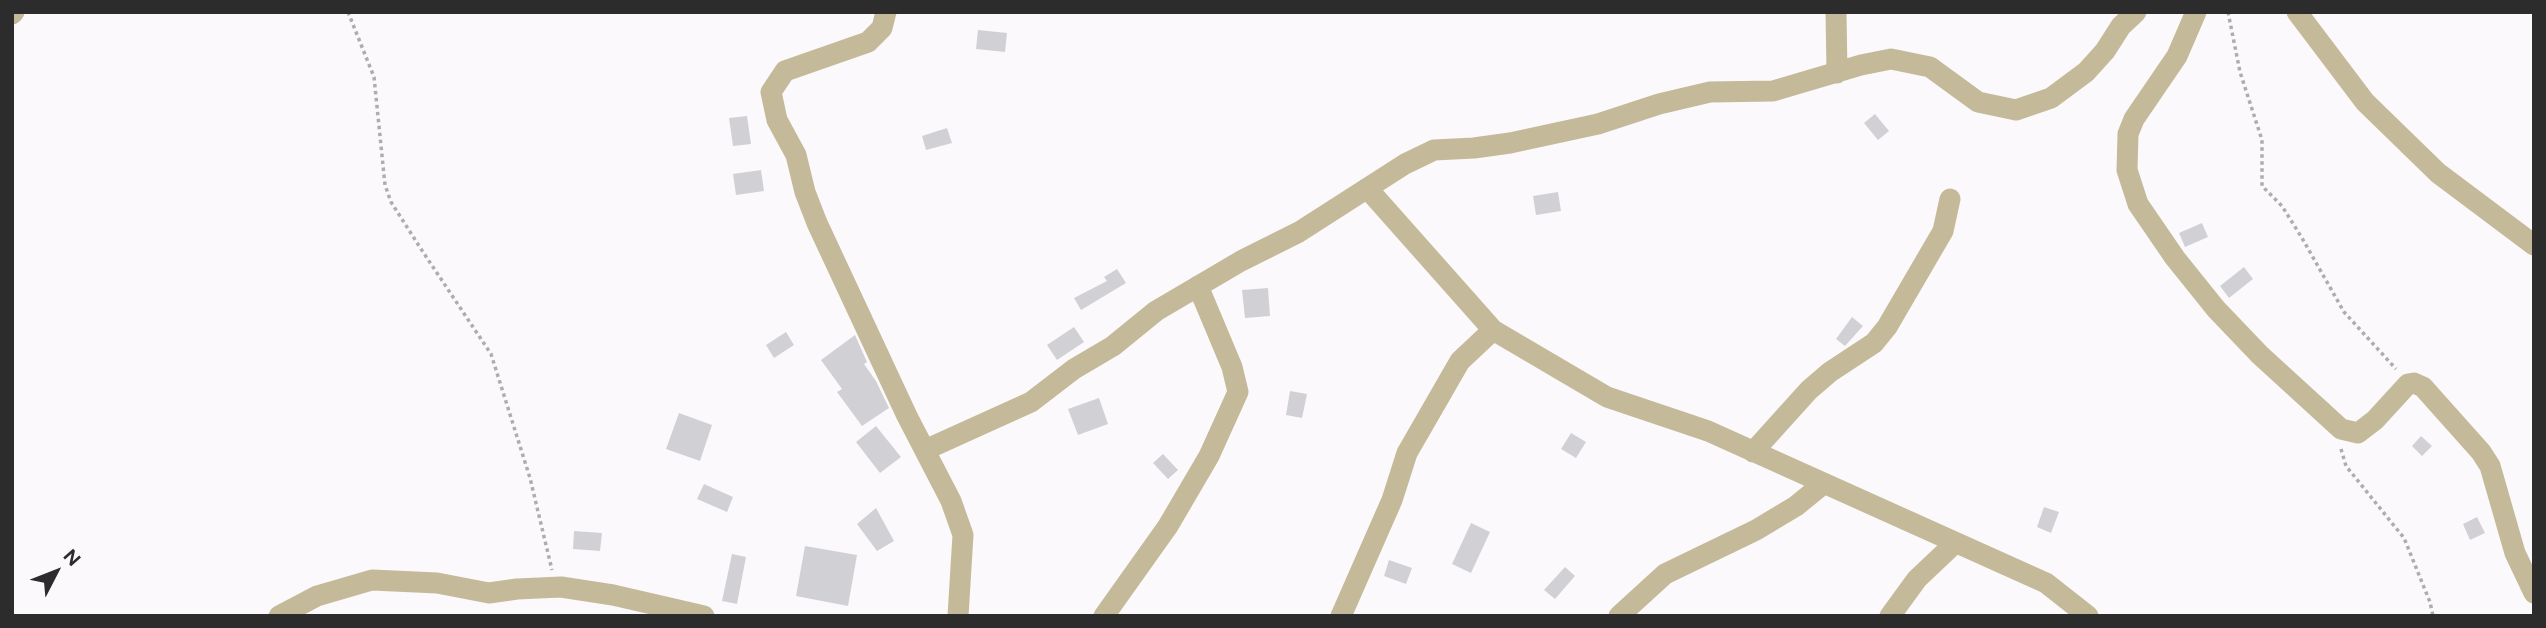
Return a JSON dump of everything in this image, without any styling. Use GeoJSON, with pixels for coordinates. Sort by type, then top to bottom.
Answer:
{"type":"FeatureCollection","features":[{"type":"Feature","properties":{"kind":"street"},"geometry":{"type":"LineString","coordinates":[[886,12],[882,28],[868,42],[785,71],[771,92],[777,120],[796,155],[805,192],[817,223],[907,416],[951,501],[963,535],[958,616]]}},
{"type":"Feature","properties":{"kind":"street"},"geometry":{"type":"LineString","coordinates":[[1836,12],[1837,73]]}},
{"type":"Feature","properties":{"kind":"street"},"geometry":{"type":"LineString","coordinates":[[925,450],[1031,402],[1074,369],[1113,346],[1156,311],[1241,261],[1299,232],[1405,164],[1434,150],[1510,143],[1598,124],[1659,104],[1710,92],[1773,91],[1891,59],[1917,62],[1944,75],[1978,102],[2016,110],[2051,98],[2086,72],[2105,51],[2120,26],[2136,12]]}},
{"type":"Feature","properties":{"kind":"street"},"geometry":{"type":"LineString","coordinates":[[2196,12],[2177,56],[2134,119],[2128,134],[2127,170],[2138,204],[2175,258],[2216,309],[2260,355],[2341,429],[2358,433],[2409,384],[2423,387],[2481,452],[2490,466],[2515,553],[2534,593]]}},
{"type":"Feature","properties":{"kind":"street"},"geometry":{"type":"LineString","coordinates":[[2297,12],[2365,102],[2438,173],[2534,245]]}},
{"type":"Feature","properties":{"kind":"street"},"geometry":{"type":"LineString","coordinates":[[1367,188],[1493,330],[1607,397],[1708,431],[2046,583],[2088,616]]}},
{"type":"Feature","properties":{"kind":"street"},"geometry":{"type":"LineString","coordinates":[[1752,452],[1809,390],[1830,372],[1874,343],[1887,327],[1943,231],[1950,199]]}},
{"type":"Feature","properties":{"kind":"street"},"geometry":{"type":"LineString","coordinates":[[1104,616],[1168,526],[1209,456],[1238,392],[1232,367],[1198,286]]}},
{"type":"Feature","properties":{"kind":"street"},"geometry":{"type":"LineString","coordinates":[[1341,616],[1392,500],[1407,453],[1460,361],[1493,330]]}},
{"type":"Feature","properties":{"kind":"street"},"geometry":{"type":"LineString","coordinates":[[1619,616],[1665,574],[1756,530],[1796,506],[1823,484]]}},
{"type":"Feature","properties":{"kind":"street"},"geometry":{"type":"LineString","coordinates":[[1890,616],[1917,579],[1955,543]]}},
{"type":"Feature","properties":{"kind":"street"},"geometry":{"type":"LineString","coordinates":[[279,616],[317,596],[372,580],[437,583],[489,593],[556,587],[613,595],[704,616]]}},
{"type":"Feature","properties":{"kind":"path"},"geometry":{"type":"LineString","coordinates":[[348,12],[374,77],[385,185],[399,213],[491,354],[530,478],[556,587]]}},
{"type":"Feature","properties":{"kind":"path"},"geometry":{"type":"LineString","coordinates":[[2228,12],[2240,72],[2262,140],[2262,186],[2282,206],[2344,312],[2384,352],[2409,384]]}},
{"type":"Feature","properties":{"kind":"path"},"geometry":{"type":"LineString","coordinates":[[2341,429],[2343,460],[2404,538],[2433,616]]}},
{"type":"Feature","properties":{"kind":"building"},"geometry":{"type":"Polygon","coordinates":[[[978,30],[1007,33],[1005,52],[976,49],[978,30]]]}},
{"type":"Feature","properties":{"kind":"building"},"geometry":{"type":"Polygon","coordinates":[[[1875,114],[1889,131],[1878,140],[1864,123],[1875,114]]]}},
{"type":"Feature","properties":{"kind":"building"},"geometry":{"type":"Polygon","coordinates":[[[747,116],[751,144],[733,146],[729,118],[747,116]]]}},
{"type":"Feature","properties":{"kind":"building"},"geometry":{"type":"Polygon","coordinates":[[[947,128],[952,143],[926,150],[922,136],[947,128]]]}},
{"type":"Feature","properties":{"kind":"building"},"geometry":{"type":"Polygon","coordinates":[[[761,170],[764,191],[736,195],[733,174],[761,170]]]}},
{"type":"Feature","properties":{"kind":"building"},"geometry":{"type":"Polygon","coordinates":[[[1558,192],[1561,211],[1536,215],[1533,196],[1558,192]]]}},
{"type":"Feature","properties":{"kind":"building"},"geometry":{"type":"Polygon","coordinates":[[[2202,223],[2208,237],[2185,247],[2179,233],[2202,223]]]}},
{"type":"Feature","properties":{"kind":"building"},"geometry":{"type":"Polygon","coordinates":[[[2244,267],[2253,279],[2229,298],[2220,286],[2244,267]]]}},
{"type":"Feature","properties":{"kind":"building"},"geometry":{"type":"Polygon","coordinates":[[[1117,269],[1126,283],[1081,310],[1074,298],[1107,281],[1104,277],[1117,269]]]}},
{"type":"Feature","properties":{"kind":"building"},"geometry":{"type":"Polygon","coordinates":[[[1268,288],[1270,316],[1245,318],[1242,290],[1268,288]]]}},
{"type":"Feature","properties":{"kind":"building"},"geometry":{"type":"Polygon","coordinates":[[[1852,317],[1863,326],[1845,346],[1836,339],[1852,317]]]}},
{"type":"Feature","properties":{"kind":"building"},"geometry":{"type":"Polygon","coordinates":[[[1074,327],[1084,342],[1057,360],[1047,345],[1074,327]]]}},
{"type":"Feature","properties":{"kind":"building"},"geometry":{"type":"Polygon","coordinates":[[[786,332],[794,345],[774,358],[766,345],[786,332]]]}},
{"type":"Feature","properties":{"kind":"building"},"geometry":{"type":"Polygon","coordinates":[[[855,335],[867,362],[864,364],[889,408],[862,426],[837,392],[842,389],[821,360],[855,335]]]}},
{"type":"Feature","properties":{"kind":"building"},"geometry":{"type":"Polygon","coordinates":[[[1290,391],[1307,394],[1302,418],[1286,415],[1290,391]]]}},
{"type":"Feature","properties":{"kind":"building"},"geometry":{"type":"Polygon","coordinates":[[[1099,398],[1108,424],[1078,435],[1068,409],[1099,398]]]}},
{"type":"Feature","properties":{"kind":"building"},"geometry":{"type":"Polygon","coordinates":[[[679,413],[712,425],[700,461],[666,449],[679,413]]]}},
{"type":"Feature","properties":{"kind":"building"},"geometry":{"type":"Polygon","coordinates":[[[876,426],[901,457],[880,473],[856,442],[876,426]]]}},
{"type":"Feature","properties":{"kind":"building"},"geometry":{"type":"Polygon","coordinates":[[[1571,433],[1586,442],[1576,458],[1561,449],[1571,433]]]}},
{"type":"Feature","properties":{"kind":"building"},"geometry":{"type":"Polygon","coordinates":[[[2421,436],[2432,446],[2422,456],[2412,446],[2421,436]]]}},
{"type":"Feature","properties":{"kind":"building"},"geometry":{"type":"Polygon","coordinates":[[[1163,454],[1178,470],[1168,479],[1153,463],[1163,454]]]}},
{"type":"Feature","properties":{"kind":"building"},"geometry":{"type":"Polygon","coordinates":[[[704,484],[733,497],[727,512],[697,499],[704,484]]]}},
{"type":"Feature","properties":{"kind":"building"},"geometry":{"type":"Polygon","coordinates":[[[2044,507],[2059,512],[2051,533],[2037,527],[2044,507]]]}},
{"type":"Feature","properties":{"kind":"building"},"geometry":{"type":"Polygon","coordinates":[[[876,508],[894,541],[877,551],[857,524],[876,508]]]}},
{"type":"Feature","properties":{"kind":"building"},"geometry":{"type":"Polygon","coordinates":[[[2477,517],[2485,533],[2470,540],[2463,524],[2477,517]]]}},
{"type":"Feature","properties":{"kind":"building"},"geometry":{"type":"Polygon","coordinates":[[[1471,523],[1490,532],[1471,573],[1452,564],[1471,523]]]}},
{"type":"Feature","properties":{"kind":"building"},"geometry":{"type":"Polygon","coordinates":[[[574,531],[602,533],[600,551],[573,549],[574,531]]]}},
{"type":"Feature","properties":{"kind":"building"},"geometry":{"type":"Polygon","coordinates":[[[805,546],[857,555],[848,606],[796,596],[805,546]]]}},
{"type":"Feature","properties":{"kind":"building"},"geometry":{"type":"Polygon","coordinates":[[[732,554],[746,557],[737,604],[722,601],[732,554]]]}},
{"type":"Feature","properties":{"kind":"building"},"geometry":{"type":"Polygon","coordinates":[[[1389,560],[1412,568],[1406,584],[1384,576],[1389,560]]]}},
{"type":"Feature","properties":{"kind":"building"},"geometry":{"type":"Polygon","coordinates":[[[1565,567],[1575,576],[1555,599],[1544,590],[1565,567]]]}}]}
